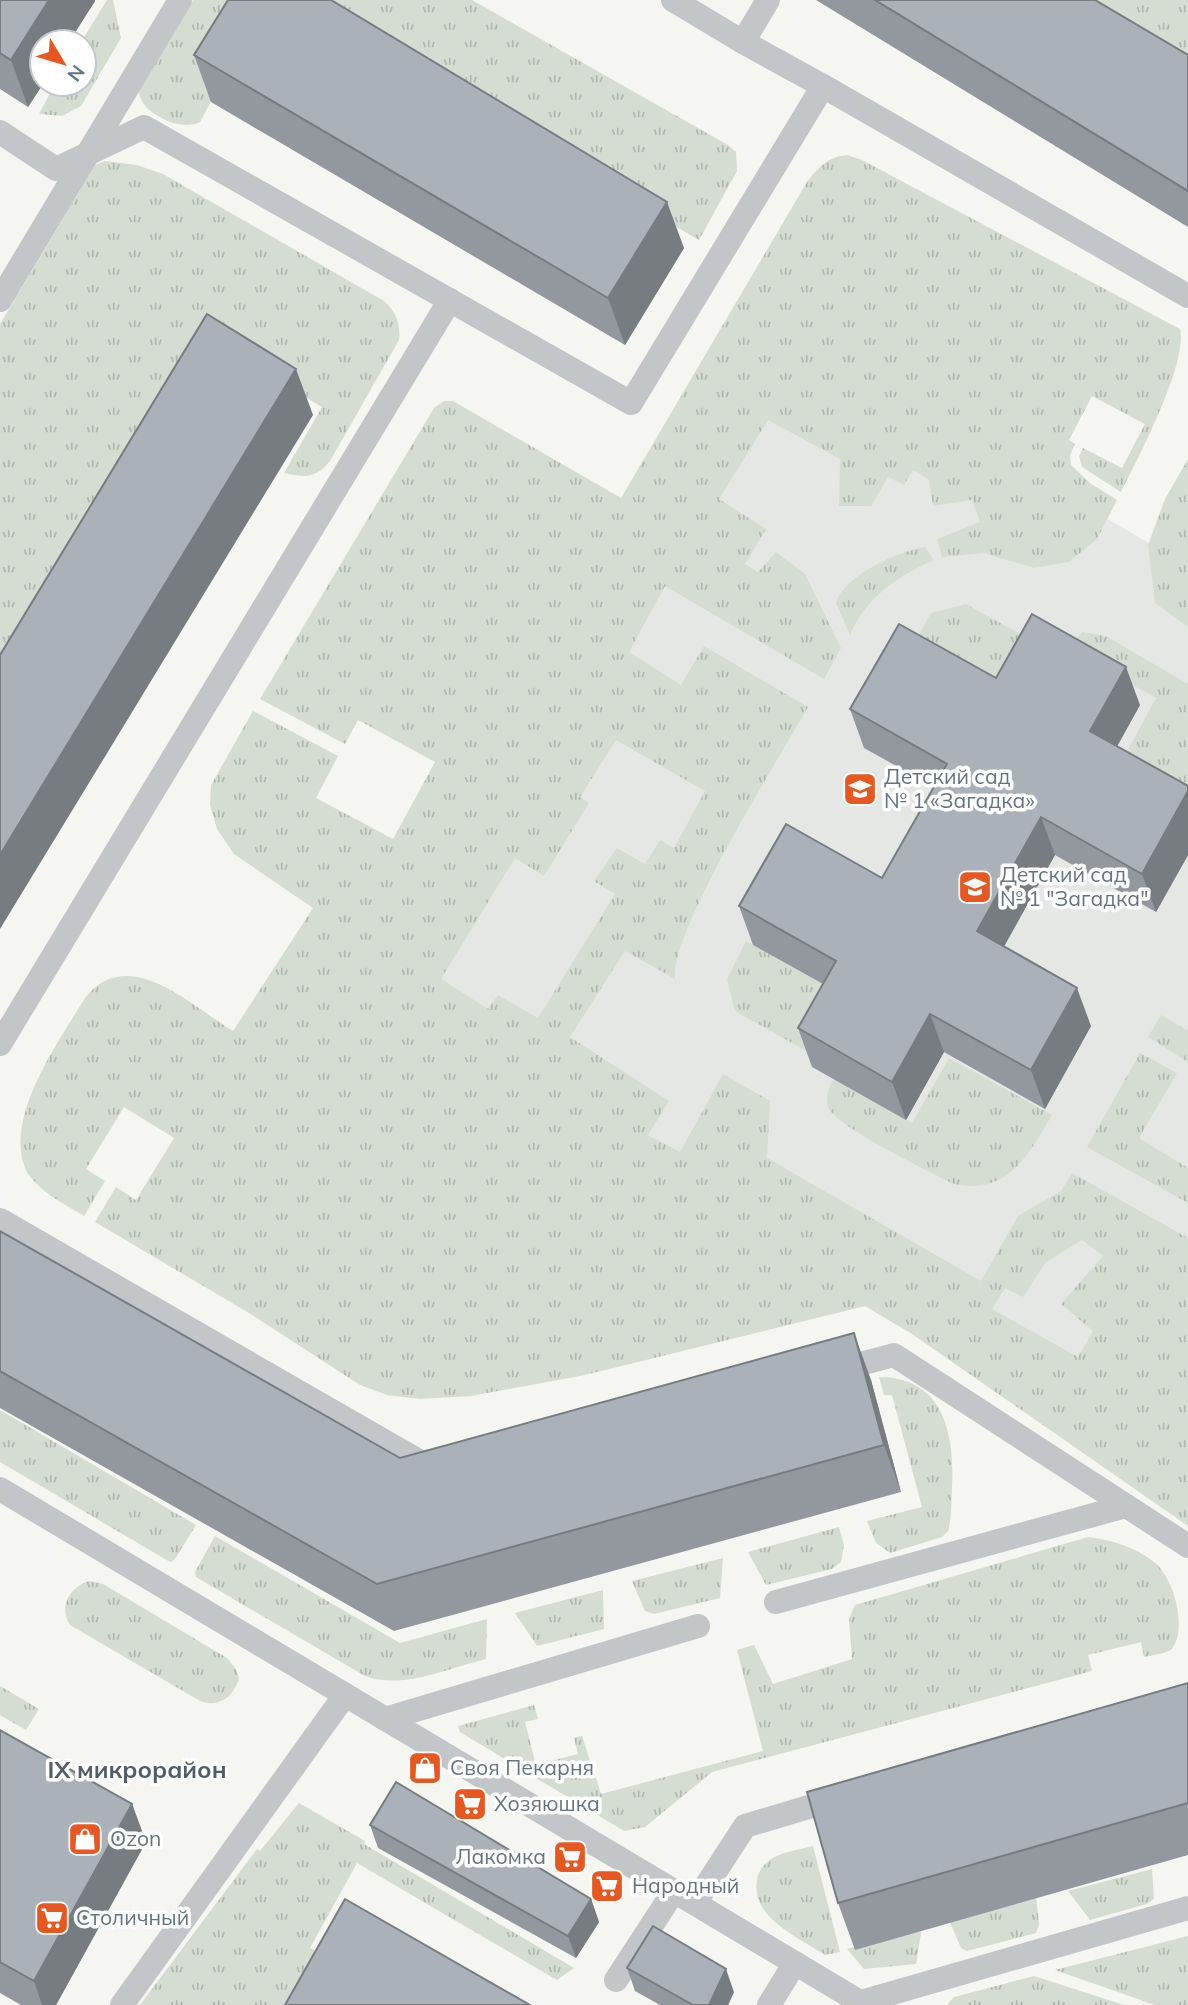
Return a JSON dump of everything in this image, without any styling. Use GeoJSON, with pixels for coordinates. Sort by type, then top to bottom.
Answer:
{"type":"FeatureCollection","features":[{"type":"Feature","properties":{"kind":"lane"},"geometry":{"type":"LineString","coordinates":[[0,300],[180,0]]}},
{"type":"Feature","properties":{"kind":"lane"},"geometry":{"type":"LineString","coordinates":[[673,0],[1188,296]]}},
{"type":"Feature","properties":{"kind":"lane"},"geometry":{"type":"LineString","coordinates":[[743,42],[768,0]]}},
{"type":"Feature","properties":{"kind":"lane"},"geometry":{"type":"LineString","coordinates":[[0,132],[55,169],[144,127],[631,403],[823,86]]}},
{"type":"Feature","properties":{"kind":"lane"},"geometry":{"type":"LineString","coordinates":[[0,1044],[450,300]]}},
{"type":"Feature","properties":{"kind":"lane"},"geometry":{"type":"LineString","coordinates":[[0,1220],[447,1477],[460,1474]]}},
{"type":"Feature","properties":{"kind":"lane"},"geometry":{"type":"LineString","coordinates":[[815,1377],[894,1355],[1188,1546]]}},
{"type":"Feature","properties":{"kind":"lane"},"geometry":{"type":"LineString","coordinates":[[0,1489],[863,2004],[1188,1908]]}},
{"type":"Feature","properties":{"kind":"lane"},"geometry":{"type":"LineString","coordinates":[[776,1602],[1126,1506]]}},
{"type":"Feature","properties":{"kind":"lane"},"geometry":{"type":"LineString","coordinates":[[385,1719],[698,1626]]}},
{"type":"Feature","properties":{"kind":"lane"},"geometry":{"type":"LineString","coordinates":[[122,2005],[345,1695]]}},
{"type":"Feature","properties":{"kind":"lane"},"geometry":{"type":"LineString","coordinates":[[695,1903],[746,1826],[863,1791]]}},
{"type":"Feature","properties":{"kind":"lane"},"geometry":{"type":"LineString","coordinates":[[616,1980],[674,1891]]}},
{"type":"Feature","properties":{"kind":"lane"},"geometry":{"type":"LineString","coordinates":[[769,2005],[795,1963]]}},
{"type":"Feature","properties":{"kind":"shaded area","name":"Детский сад № 1 «Загадка»"},"geometry":{"type":"Polygon","coordinates":[[[796,337],[1188,566],[1188,1473],[400,1012],[796,337]]]}},
{"type":"Feature","properties":{"kind":"green space"},"geometry":{"type":"Polygon","coordinates":[[[107,0],[113,0],[121,38],[98,77],[98,28],[90,28],[107,0]]]}},
{"type":"Feature","properties":{"kind":"green space"},"geometry":{"type":"Polygon","coordinates":[[[193,0],[265,0],[200,122],[182,125],[152,112],[140,97],[139,89],[193,0]]]}},
{"type":"Feature","properties":{"kind":"green space"},"geometry":{"type":"Polygon","coordinates":[[[284,0],[472,0],[728,145],[736,152],[737,171],[699,240],[284,0]]]}},
{"type":"Feature","properties":{"kind":"green space"},"geometry":{"type":"Polygon","coordinates":[[[1043,0],[1188,0],[1188,86],[1043,0]]]}},
{"type":"Feature","properties":{"kind":"green space"},"geometry":{"type":"Polygon","coordinates":[[[48,98],[86,98],[81,106],[62,116],[39,114],[48,98]]]}},
{"type":"Feature","properties":{"kind":"green space"},"geometry":{"type":"Polygon","coordinates":[[[847,155],[862,160],[1180,329],[1177,364],[1160,410],[1121,492],[1082,467],[1079,456],[1083,448],[1122,468],[1145,424],[1092,396],[1069,440],[1075,444],[1070,455],[1071,465],[1090,483],[1117,500],[1097,539],[1069,562],[1034,568],[984,553],[942,557],[937,539],[980,522],[972,500],[933,506],[929,480],[913,470],[904,485],[888,477],[871,506],[839,506],[840,459],[768,420],[719,499],[766,529],[745,564],[758,572],[776,552],[805,574],[841,648],[824,679],[665,586],[629,652],[681,685],[704,646],[808,707],[752,802],[708,885],[678,956],[675,979],[625,951],[570,1037],[669,1101],[648,1135],[680,1152],[723,1074],[770,1101],[767,1158],[981,1281],[1018,1216],[1061,1191],[1072,1173],[1188,1238],[1188,1526],[912,1334],[865,1306],[585,1375],[471,1396],[420,1399],[387,1395],[360,1385],[249,1313],[95,1222],[116,1187],[136,1200],[174,1138],[124,1107],[86,1169],[105,1181],[84,1216],[54,1198],[34,1181],[28,1174],[21,1153],[21,1131],[36,1083],[85,998],[102,983],[120,976],[159,984],[233,1031],[313,908],[234,854],[217,829],[210,805],[211,785],[253,711],[338,756],[316,798],[393,839],[435,762],[358,720],[345,744],[260,699],[434,408],[444,401],[453,401],[621,498],[807,182],[824,164],[847,155]],[[616,740],[580,797],[589,803],[544,876],[515,858],[441,979],[488,1009],[498,995],[538,1018],[615,894],[594,881],[617,848],[645,864],[660,840],[674,848],[705,791],[616,740]],[[1082,1240],[1046,1262],[1023,1297],[1005,1288],[992,1309],[1078,1357],[1093,1331],[1061,1304],[1103,1256],[1082,1240]]]}},
{"type":"Feature","properties":{"kind":"green space"},"geometry":{"type":"Polygon","coordinates":[[[105,161],[137,165],[163,174],[384,301],[397,319],[399,340],[330,461],[315,474],[304,476],[284,473],[322,407],[221,347],[0,723],[0,324],[95,165],[105,161]]]}},
{"type":"Feature","properties":{"kind":"green space"},"geometry":{"type":"Polygon","coordinates":[[[1188,459],[1188,627],[1155,603],[1148,545],[1165,499],[1188,459]]]}},
{"type":"Feature","properties":{"kind":"green space"},"geometry":{"type":"Polygon","coordinates":[[[925,547],[934,560],[908,573],[884,590],[864,610],[850,635],[836,603],[841,593],[874,566],[901,553],[925,547]]]}},
{"type":"Feature","properties":{"kind":"green space"},"geometry":{"type":"Polygon","coordinates":[[[966,604],[1035,642],[1003,701],[911,649],[931,613],[966,604]]]}},
{"type":"Feature","properties":{"kind":"green space"},"geometry":{"type":"Polygon","coordinates":[[[1082,632],[1106,636],[1188,684],[1188,807],[1118,768],[1156,698],[1068,649],[1082,632]]]}},
{"type":"Feature","properties":{"kind":"green space"},"geometry":{"type":"Polygon","coordinates":[[[746,941],[840,994],[808,1052],[735,1011],[727,979],[746,941]]]}},
{"type":"Feature","properties":{"kind":"green space"},"geometry":{"type":"Polygon","coordinates":[[[1161,1015],[1188,1031],[1188,1062],[1148,1037],[1161,1015]]]}},
{"type":"Feature","properties":{"kind":"green space"},"geometry":{"type":"Polygon","coordinates":[[[1140,1053],[1177,1073],[1139,1138],[1188,1168],[1188,1203],[1087,1147],[1140,1053]]]}},
{"type":"Feature","properties":{"kind":"green space"},"geometry":{"type":"Polygon","coordinates":[[[949,1058],[1052,1115],[1025,1158],[1002,1178],[989,1184],[954,1184],[867,1138],[829,1109],[828,1093],[834,1078],[912,1123],[949,1058]]]}},
{"type":"Feature","properties":{"kind":"green space"},"geometry":{"type":"Polygon","coordinates":[[[879,1377],[901,1380],[918,1387],[931,1398],[941,1412],[951,1448],[951,1515],[948,1531],[942,1537],[890,1553],[876,1543],[867,1521],[922,1507],[892,1395],[884,1395],[879,1377]]]}},
{"type":"Feature","properties":{"kind":"green space"},"geometry":{"type":"Polygon","coordinates":[[[0,1410],[196,1525],[175,1559],[170,1562],[0,1462],[0,1410]]]}},
{"type":"Feature","properties":{"kind":"green space"},"geometry":{"type":"Polygon","coordinates":[[[839,1527],[844,1545],[841,1562],[832,1569],[766,1585],[748,1552],[839,1527]]]}},
{"type":"Feature","properties":{"kind":"green space"},"geometry":{"type":"Polygon","coordinates":[[[215,1536],[400,1643],[487,1619],[486,1659],[410,1679],[379,1680],[365,1676],[196,1577],[195,1572],[215,1536]]]}},
{"type":"Feature","properties":{"kind":"green space"},"geometry":{"type":"Polygon","coordinates":[[[1088,1537],[1131,1548],[1154,1562],[1161,1570],[1173,1592],[1179,1618],[1176,1641],[1171,1650],[1144,1657],[1141,1642],[1088,1655],[1092,1671],[712,1772],[645,1827],[624,1831],[460,1732],[458,1726],[534,1705],[538,1719],[525,1722],[536,1765],[578,1754],[574,1738],[582,1736],[601,1794],[763,1751],[737,1650],[754,1645],[773,1684],[852,1659],[849,1619],[855,1605],[1088,1537]]]}},
{"type":"Feature","properties":{"kind":"green space"},"geometry":{"type":"Polygon","coordinates":[[[723,1558],[720,1598],[654,1614],[645,1611],[632,1581],[723,1558]]]}},
{"type":"Feature","properties":{"kind":"green space"},"geometry":{"type":"Polygon","coordinates":[[[89,1581],[103,1584],[227,1658],[236,1669],[239,1679],[233,1691],[219,1702],[200,1701],[70,1625],[65,1611],[68,1598],[76,1588],[89,1581]]]}},
{"type":"Feature","properties":{"kind":"green space"},"geometry":{"type":"Polygon","coordinates":[[[603,1590],[604,1629],[537,1646],[515,1613],[603,1590]]]}},
{"type":"Feature","properties":{"kind":"green space"},"geometry":{"type":"Polygon","coordinates":[[[0,1686],[39,1709],[26,1730],[0,1715],[0,1686]]]}},
{"type":"Feature","properties":{"kind":"green space"},"geometry":{"type":"Polygon","coordinates":[[[299,1803],[574,1968],[557,1980],[357,1863],[310,1948],[344,1966],[323,2005],[140,2005],[257,1849],[260,1851],[299,1803]]]}},
{"type":"Feature","properties":{"kind":"green space"},"geometry":{"type":"Polygon","coordinates":[[[813,1846],[840,1952],[825,1955],[791,1934],[769,1916],[757,1893],[758,1876],[767,1863],[781,1854],[813,1846]]]}},
{"type":"Feature","properties":{"kind":"green space"},"geometry":{"type":"Polygon","coordinates":[[[1152,1869],[1154,1899],[1147,1904],[1090,1920],[1068,1891],[1152,1869]]]}},
{"type":"Feature","properties":{"kind":"green space"},"geometry":{"type":"Polygon","coordinates":[[[1036,1896],[1039,1925],[1036,1933],[967,1951],[961,1948],[949,1920],[1036,1896]]]}},
{"type":"Feature","properties":{"kind":"green space"},"geometry":{"type":"Polygon","coordinates":[[[918,1930],[921,1933],[916,1964],[864,1969],[847,1949],[918,1930]]]}},
{"type":"Feature","properties":{"kind":"green space"},"geometry":{"type":"Polygon","coordinates":[[[1188,1936],[1188,2005],[1155,2005],[1055,1970],[1188,1936]]]}},
{"type":"Feature","properties":{"kind":"green space"},"geometry":{"type":"Polygon","coordinates":[[[1034,1976],[1124,2005],[947,2005],[954,1997],[1034,1976]]]}},
{"type":"Feature","properties":{"kind":"building"},"geometry":{"type":"Polygon","coordinates":[[[0,0],[49,0],[31,28],[28,28],[28,33],[11,60],[0,53],[0,0]]]}},
{"type":"Feature","properties":{"kind":"building"},"geometry":{"type":"Polygon","coordinates":[[[228,0],[331,0],[667,202],[608,298],[194,55],[228,0]]]}},
{"type":"Feature","properties":{"kind":"building"},"geometry":{"type":"Polygon","coordinates":[[[875,0],[1095,0],[1188,55],[1188,191],[875,0]]]}},
{"type":"Feature","properties":{"kind":"building"},"geometry":{"type":"Polygon","coordinates":[[[207,314],[296,369],[0,855],[0,655],[207,314]]]}},
{"type":"Feature","properties":{"kind":"building","name":"Детский сад № 1 \"Загадка\""},"geometry":{"type":"Polygon","coordinates":[[[1032,614],[1126,667],[1090,731],[1188,786],[1188,791],[1142,874],[1041,817],[977,931],[1077,988],[1031,1070],[930,1014],[892,1082],[798,1028],[836,961],[739,906],[786,824],[882,878],[947,764],[850,709],[899,624],[996,678],[1032,614]]]}},
{"type":"Feature","properties":{"kind":"building"},"geometry":{"type":"Polygon","coordinates":[[[0,1231],[400,1458],[854,1333],[884,1445],[377,1584],[0,1371],[0,1231]]]}},
{"type":"Feature","properties":{"kind":"building"},"geometry":{"type":"Polygon","coordinates":[[[1188,1683],[1188,1803],[838,1903],[807,1792],[1188,1683]]]}},
{"type":"Feature","properties":{"kind":"building","name":"Столичный"},"geometry":{"type":"Polygon","coordinates":[[[0,1730],[132,1804],[34,1981],[0,1962],[0,1730]]]}},
{"type":"Feature","properties":{"kind":"building"},"geometry":{"type":"Polygon","coordinates":[[[396,1782],[591,1899],[568,1936],[370,1825],[396,1782]]]}},
{"type":"Feature","properties":{"kind":"building"},"geometry":{"type":"Polygon","coordinates":[[[345,1899],[530,2005],[285,2005],[345,1899]]]}},
{"type":"Feature","properties":{"kind":"building"},"geometry":{"type":"Polygon","coordinates":[[[653,1926],[726,1969],[709,2005],[693,2005],[627,1968],[653,1926]]]}},
{"type":"Feature","properties":{"kind":"place","name":"Детский сад № 1 «Загадка»"},"geometry":{"type":"Point","coordinates":[860,789]}},
{"type":"Feature","properties":{"kind":"place","name":"Детский сад № 1 \"Загадка\""},"geometry":{"type":"Point","coordinates":[975,887]}},
{"type":"Feature","properties":{"kind":"place","name":"Своя Пекарня"},"geometry":{"type":"Point","coordinates":[425,1768]}},
{"type":"Feature","properties":{"kind":"place","name":"Хозяюшка"},"geometry":{"type":"Point","coordinates":[470,1804]}},
{"type":"Feature","properties":{"kind":"place","name":"Ozon"},"geometry":{"type":"Point","coordinates":[85,1839]}},
{"type":"Feature","properties":{"kind":"place","name":"Лакомка"},"geometry":{"type":"Point","coordinates":[570,1857]}},
{"type":"Feature","properties":{"kind":"place","name":"Народный"},"geometry":{"type":"Point","coordinates":[607,1886]}},
{"type":"Feature","properties":{"kind":"place","name":"Столичный"},"geometry":{"type":"Point","coordinates":[52,1918]}},
{"type":"Feature","properties":{"kind":"district","name":"IX микрорайон"},"geometry":{"type":"Point","coordinates":[137,1770]}}]}
